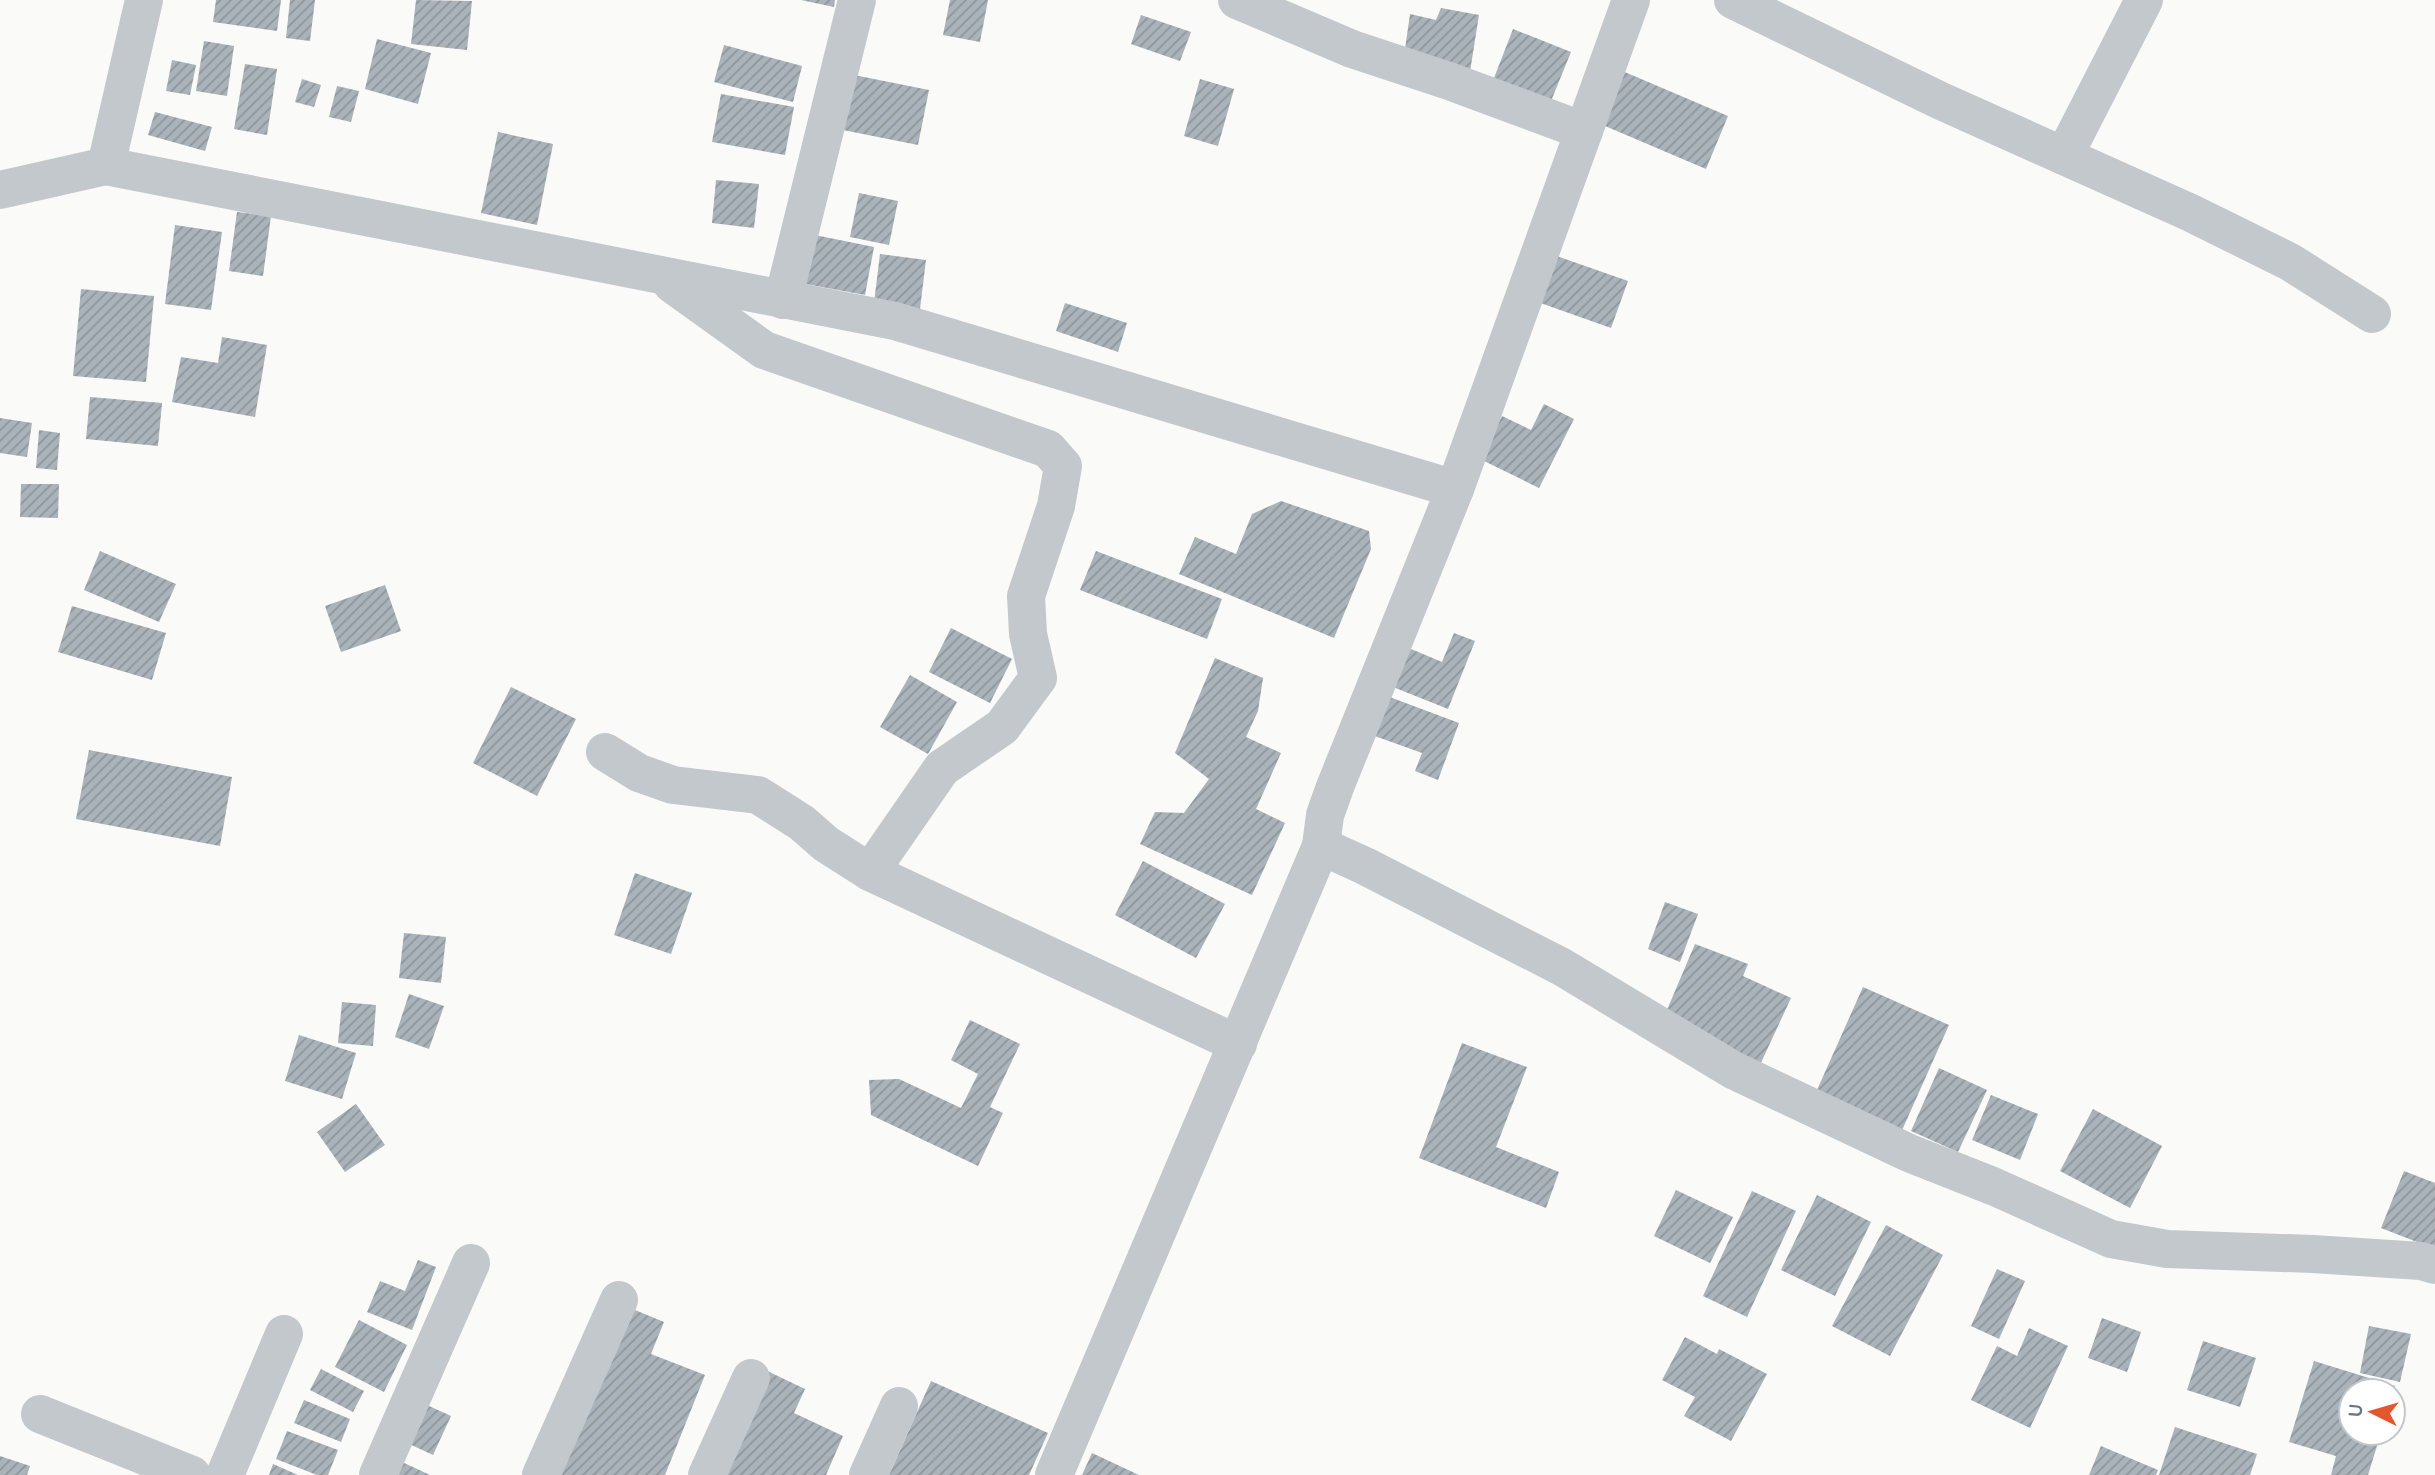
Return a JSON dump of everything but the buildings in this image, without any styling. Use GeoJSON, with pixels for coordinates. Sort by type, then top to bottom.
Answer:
{"type":"FeatureCollection","features":[{"type":"Feature","properties":{"kind":"street"},"geometry":{"type":"LineString","coordinates":[[106,166],[144,0]]}},
{"type":"Feature","properties":{"kind":"street"},"geometry":{"type":"LineString","coordinates":[[783,300],[857,0]]}},
{"type":"Feature","properties":{"kind":"street"},"geometry":{"type":"LineString","coordinates":[[1054,1475],[1321,846],[1325,815],[1335,787],[1455,489],[1632,0]]}},
{"type":"Feature","properties":{"kind":"street"},"geometry":{"type":"LineString","coordinates":[[1733,0],[1941,102],[2191,213],[2290,262],[2372,314]]}},
{"type":"Feature","properties":{"kind":"street"},"geometry":{"type":"LineString","coordinates":[[2064,156],[2144,0]]}},
{"type":"Feature","properties":{"kind":"street"},"geometry":{"type":"LineString","coordinates":[[1253,3],[1352,49],[1449,81],[1584,131]]}},
{"type":"Feature","properties":{"kind":"street"},"geometry":{"type":"LineString","coordinates":[[0,190],[106,166],[895,321],[1455,489]]}},
{"type":"Feature","properties":{"kind":"street"},"geometry":{"type":"LineString","coordinates":[[662,276],[764,350],[1048,449],[1063,466],[1056,506],[1026,596],[1028,634],[1038,678],[1002,727],[942,768],[870,872]]}},
{"type":"Feature","properties":{"kind":"street"},"geometry":{"type":"LineString","coordinates":[[605,752],[639,773],[673,785],[758,795],[870,872],[1238,1044]]}},
{"type":"Feature","properties":{"kind":"street"},"geometry":{"type":"LineString","coordinates":[[1321,846],[1562,967],[1733,1070],[1909,1153],[1995,1187],[2111,1239],[2167,1249],[2313,1254],[2421,1261],[2435,1265]]}},
{"type":"Feature","properties":{"kind":"street"},"geometry":{"type":"LineString","coordinates":[[378,1475],[471,1263]]}},
{"type":"Feature","properties":{"kind":"street"},"geometry":{"type":"LineString","coordinates":[[541,1475],[619,1300]]}},
{"type":"Feature","properties":{"kind":"street"},"geometry":{"type":"LineString","coordinates":[[225,1475],[284,1334]]}},
{"type":"Feature","properties":{"kind":"street"},"geometry":{"type":"LineString","coordinates":[[707,1475],[751,1378]]}},
{"type":"Feature","properties":{"kind":"street"},"geometry":{"type":"LineString","coordinates":[[868,1475],[899,1406]]}},
{"type":"Feature","properties":{"kind":"street"},"geometry":{"type":"LineString","coordinates":[[40,1414],[192,1475]]}}]}
